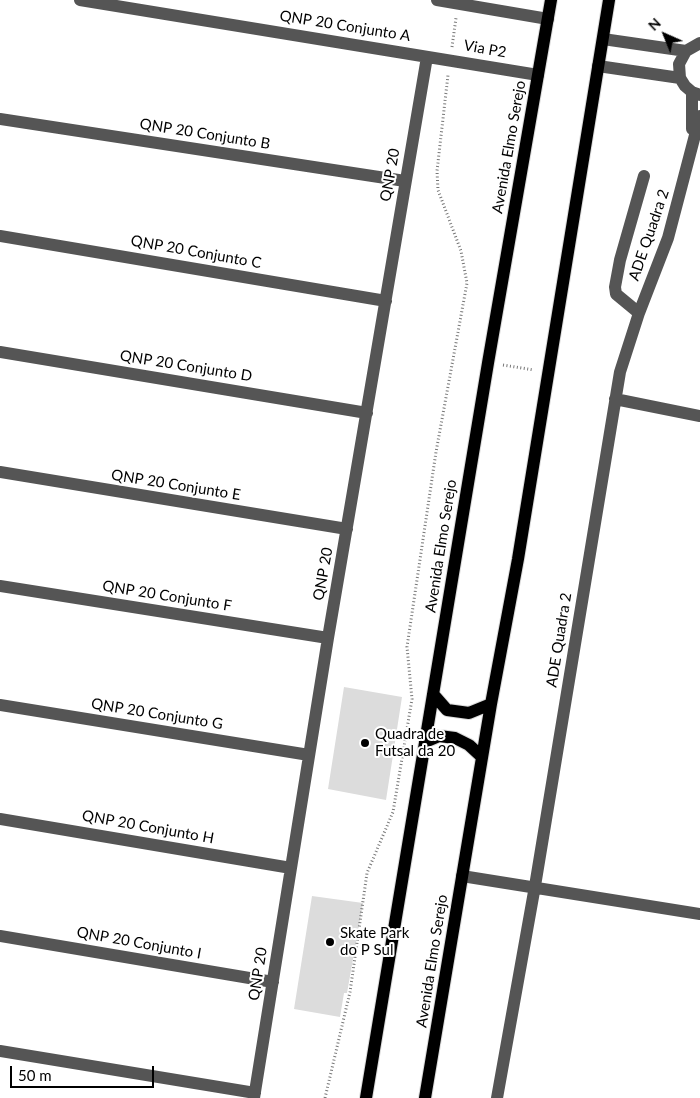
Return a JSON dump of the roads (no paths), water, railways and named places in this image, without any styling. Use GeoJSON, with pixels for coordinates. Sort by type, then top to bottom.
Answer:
{"type":"FeatureCollection","features":[{"type":"Feature","properties":{"kind":"main road","name":"Avenida Elmo Serejo"},"geometry":{"type":"LineString","coordinates":[[366,1098],[488,363],[551,0]]}},
{"type":"Feature","properties":{"kind":"main road","name":"Avenida Elmo Serejo"},"geometry":{"type":"LineString","coordinates":[[425,1098],[491,704],[518,558],[609,0]]}},
{"type":"Feature","properties":{"kind":"main road"},"geometry":{"type":"LineString","coordinates":[[433,694],[448,710],[468,713],[491,704]]}},
{"type":"Feature","properties":{"kind":"main road"},"geometry":{"type":"LineString","coordinates":[[425,742],[439,736],[455,738],[469,745],[482,757]]}},
{"type":"Feature","properties":{"kind":"street","name":"QNP 20 Conjunto A"},"geometry":{"type":"LineString","coordinates":[[80,0],[427,56]]}},
{"type":"Feature","properties":{"kind":"street"},"geometry":{"type":"LineString","coordinates":[[437,0],[548,19]]}},
{"type":"Feature","properties":{"kind":"street"},"geometry":{"type":"LineString","coordinates":[[680,78],[679,64],[693,46],[700,32]]}},
{"type":"Feature","properties":{"kind":"street"},"geometry":{"type":"LineString","coordinates":[[603,39],[693,46]]}},
{"type":"Feature","properties":{"kind":"street","name":"Via P2"},"geometry":{"type":"LineString","coordinates":[[427,56],[538,75]]}},
{"type":"Feature","properties":{"kind":"street","name":"QNP 20"},"geometry":{"type":"LineString","coordinates":[[255,1096],[328,638],[427,56]]}},
{"type":"Feature","properties":{"kind":"street"},"geometry":{"type":"LineString","coordinates":[[598,66],[680,78],[696,94]]}},
{"type":"Feature","properties":{"kind":"street","name":"ADE Quadra 2"},"geometry":{"type":"LineString","coordinates":[[498,1098],[620,372],[639,313],[668,238],[684,184],[692,139],[696,94]]}},
{"type":"Feature","properties":{"kind":"street","name":"ADE Quadra 2"},"geometry":{"type":"LineString","coordinates":[[692,139],[700,116]]}},
{"type":"Feature","properties":{"kind":"street","name":"QNP 20 Conjunto B"},"geometry":{"type":"LineString","coordinates":[[0,120],[405,180]]}},
{"type":"Feature","properties":{"kind":"street"},"geometry":{"type":"LineString","coordinates":[[639,313],[616,294],[615,287],[620,260],[644,176]]}},
{"type":"Feature","properties":{"kind":"street","name":"QNP 20 Conjunto C"},"geometry":{"type":"LineString","coordinates":[[0,236],[386,301]]}},
{"type":"Feature","properties":{"kind":"street","name":"QNP 20 Conjunto D"},"geometry":{"type":"LineString","coordinates":[[0,352],[367,413]]}},
{"type":"Feature","properties":{"kind":"street"},"geometry":{"type":"LineString","coordinates":[[615,399],[700,416]]}},
{"type":"Feature","properties":{"kind":"street","name":"QNP 20 Conjunto E"},"geometry":{"type":"LineString","coordinates":[[0,472],[347,530]]}},
{"type":"Feature","properties":{"kind":"street","name":"QNP 20 Conjunto F"},"geometry":{"type":"LineString","coordinates":[[0,586],[328,638]]}},
{"type":"Feature","properties":{"kind":"street","name":"QNP 20 Conjunto G"},"geometry":{"type":"LineString","coordinates":[[0,705],[309,755]]}},
{"type":"Feature","properties":{"kind":"street","name":"QNP 20 Conjunto H"},"geometry":{"type":"LineString","coordinates":[[0,819],[291,868]]}},
{"type":"Feature","properties":{"kind":"street"},"geometry":{"type":"LineString","coordinates":[[462,876],[535,886],[700,914]]}},
{"type":"Feature","properties":{"kind":"street","name":"QNP 20 Conjunto I"},"geometry":{"type":"LineString","coordinates":[[0,936],[273,982]]}},
{"type":"Feature","properties":{"kind":"street"},"geometry":{"type":"LineString","coordinates":[[0,1052],[255,1096]]}},
{"type":"Feature","properties":{"kind":"place","name":"Quadra de Futsal da 20"},"geometry":{"type":"Point","coordinates":[365,743]}},
{"type":"Feature","properties":{"kind":"place","name":"Skate Park do P Sul"},"geometry":{"type":"Point","coordinates":[330,942]}}]}
